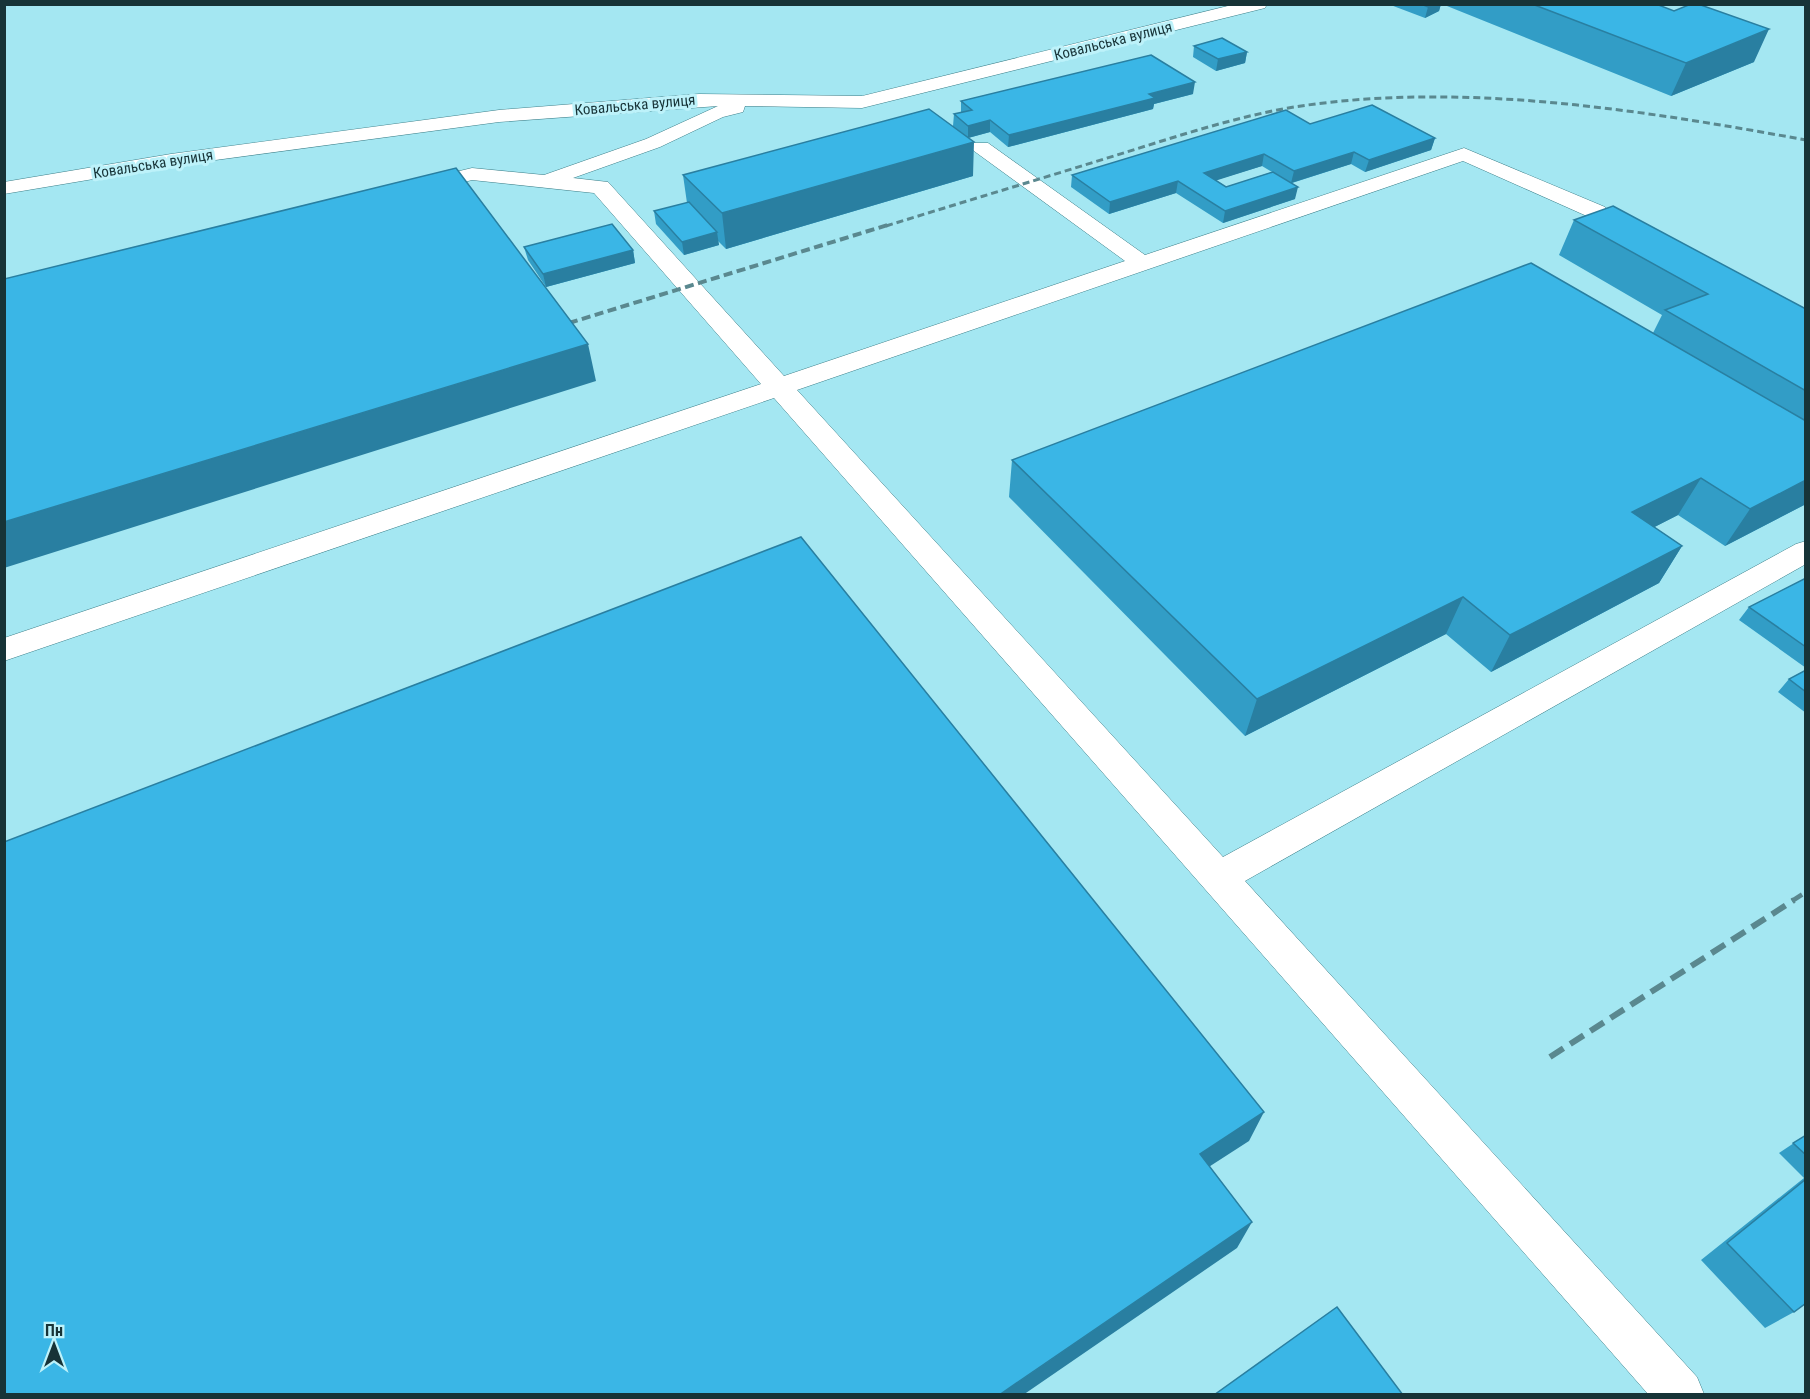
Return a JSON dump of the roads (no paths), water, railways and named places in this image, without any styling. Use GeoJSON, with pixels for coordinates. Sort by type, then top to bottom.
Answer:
{"type":"FeatureCollection","features":[{"type":"Feature","properties":{"kind":"street","name":"Ковальська вулиця"},"geometry":{"type":"LineString","coordinates":[[4,188],[171,160],[499,116],[699,100],[862,102],[1259,4]]}},
{"type":"Feature","properties":{"kind":"street"},"geometry":{"type":"LineString","coordinates":[[542,181],[653,143],[717,112],[764,100]]}},
{"type":"Feature","properties":{"kind":"street"},"geometry":{"type":"LineString","coordinates":[[981,147],[1143,264]]}},
{"type":"Feature","properties":{"kind":"street"},"geometry":{"type":"LineString","coordinates":[[4,650],[1464,154],[1598,212]]}},
{"type":"Feature","properties":{"kind":"street"},"geometry":{"type":"LineString","coordinates":[[393,194],[472,174],[600,187],[1680,1395]]}},
{"type":"Feature","properties":{"kind":"street"},"geometry":{"type":"LineString","coordinates":[[1217,878],[1806,551]]}},
{"type":"Feature","properties":{"kind":"railway"},"geometry":{"type":"LineString","coordinates":[[886,226],[1227,122],[1294,107],[1357,100],[1422,97],[1551,102],[1680,119],[1806,140]]}},
{"type":"Feature","properties":{"kind":"railway"},"geometry":{"type":"LineString","coordinates":[[556,327],[891,224]]}},
{"type":"Feature","properties":{"kind":"railway"},"geometry":{"type":"LineString","coordinates":[[1792,901],[1806,892]]}},
{"type":"Feature","properties":{"kind":"railway"},"geometry":{"type":"LineString","coordinates":[[1550,1057],[1794,900]]}}]}
